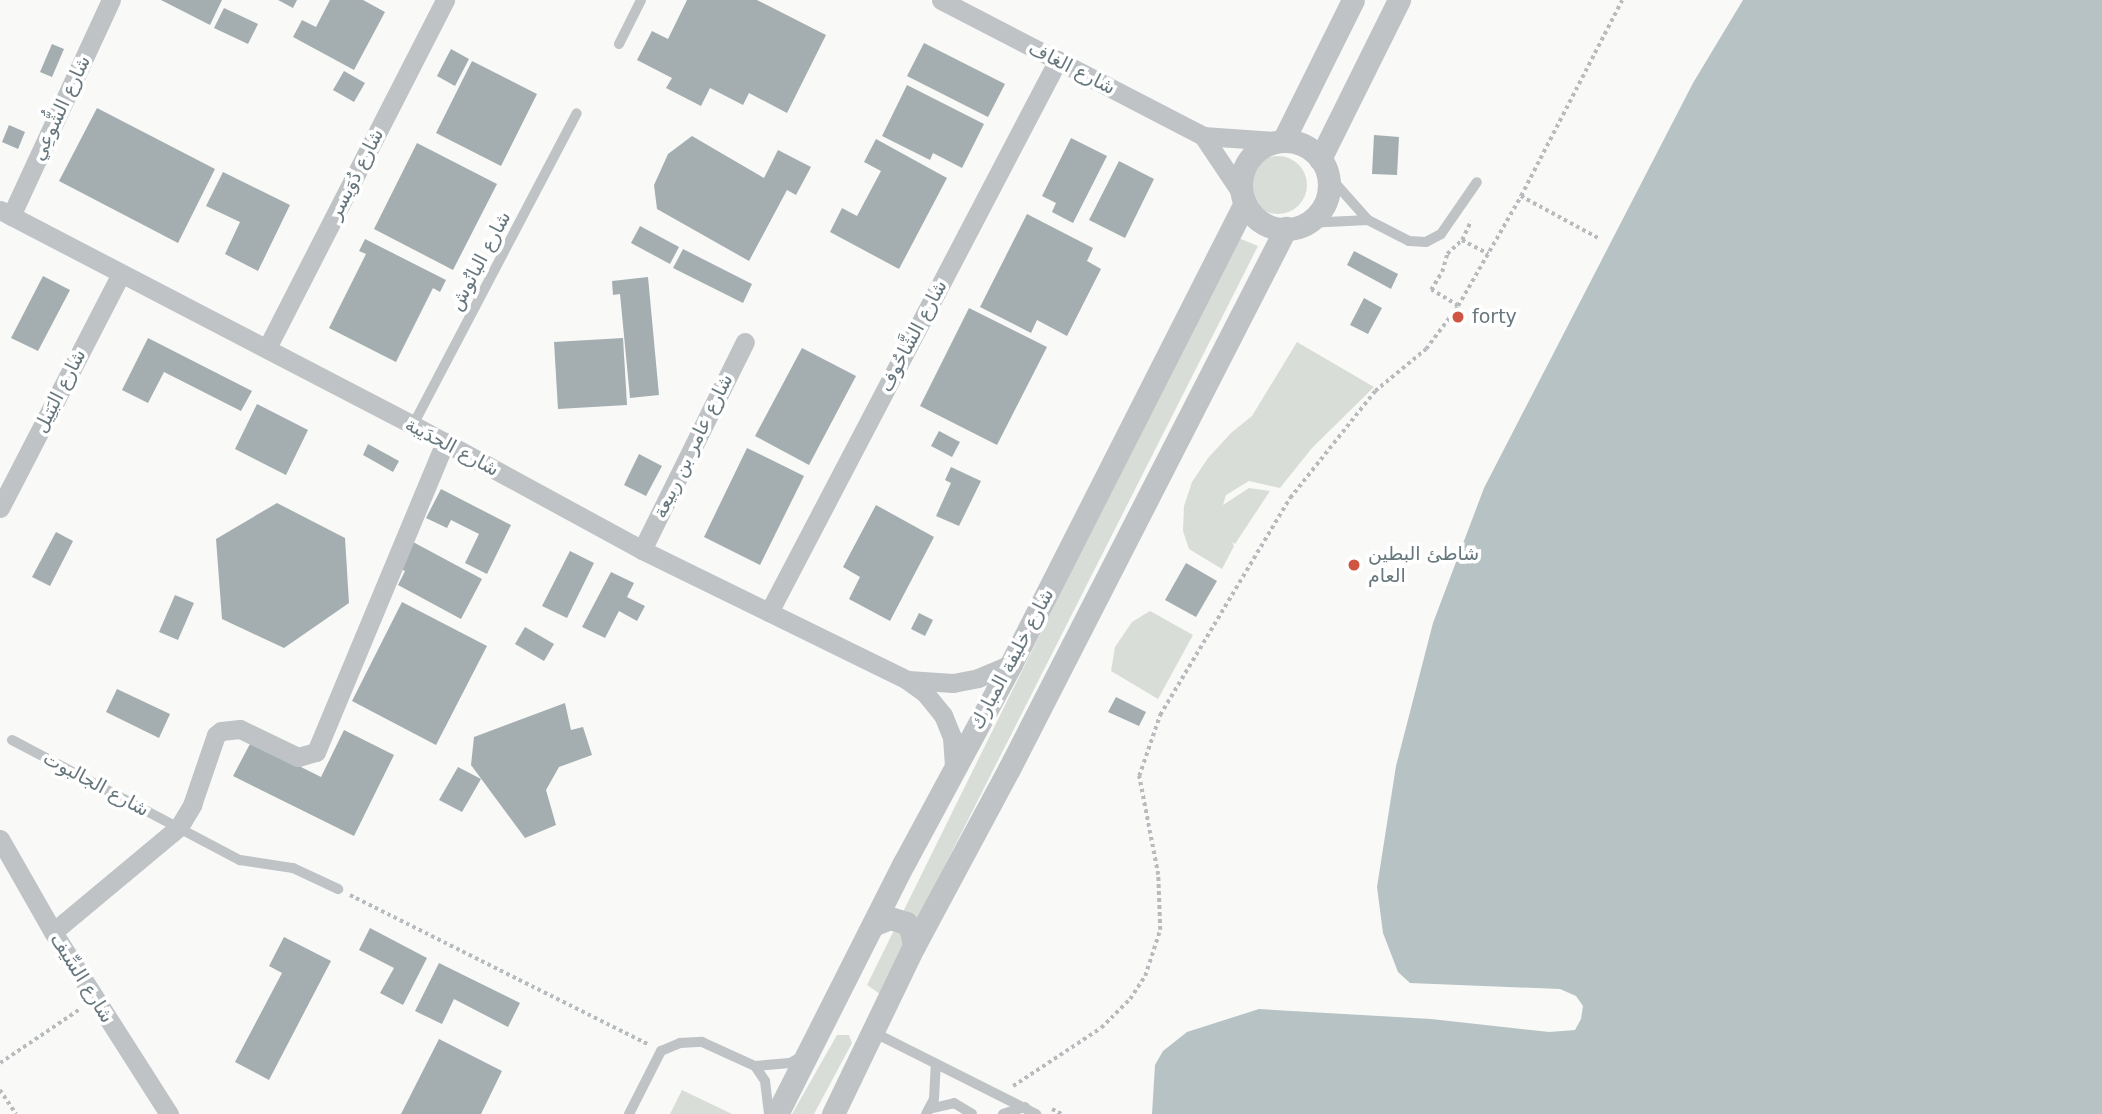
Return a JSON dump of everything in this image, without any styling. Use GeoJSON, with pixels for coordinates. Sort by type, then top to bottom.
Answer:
{"type":"FeatureCollection","features":[{"type":"Feature","properties":{"kind":"street","name":"شارع الشُّوعِي"},"geometry":{"type":"LineString","coordinates":[[6,213],[111,0]]}},
{"type":"Feature","properties":{"kind":"street","name":"شارع دُوَيسر"},"geometry":{"type":"LineString","coordinates":[[267,348],[445,0]]}},
{"type":"Feature","properties":{"kind":"street","name":"شارع الغاف"},"geometry":{"type":"LineString","coordinates":[[941,0],[1203,136],[1279,141]]}},
{"type":"Feature","properties":{"kind":"street"},"geometry":{"type":"LineString","coordinates":[[1279,141],[1353,0]]}},
{"type":"Feature","properties":{"kind":"street"},"geometry":{"type":"LineString","coordinates":[[833,1114],[914,946],[1297,226],[1325,202],[1324,167],[1399,0]]}},
{"type":"Feature","properties":{"kind":"street","name":"شارع الشَّاحُوف"},"geometry":{"type":"LineString","coordinates":[[769,612],[1058,60]]}},
{"type":"Feature","properties":{"kind":"street","name":"شارع الغاف"},"geometry":{"type":"LineString","coordinates":[[1203,136],[1243,199]]}},
{"type":"Feature","properties":{"kind":"street"},"geometry":{"type":"LineString","coordinates":[[1297,226],[1268,225],[1256,218],[1243,199],[1241,180],[1251,155],[1279,141],[1302,144],[1324,167]]}},
{"type":"Feature","properties":{"kind":"street","name":"شارع خليفة المبارك"},"geometry":{"type":"LineString","coordinates":[[777,1114],[954,767],[1011,664],[1243,199]]}},
{"type":"Feature","properties":{"kind":"street","name":"شارع الحدَيبة"},"geometry":{"type":"LineString","coordinates":[[6,213],[413,425],[642,550],[907,680],[925,693],[943,715],[955,750],[954,767]]}},
{"type":"Feature","properties":{"kind":"street","name":"شارع البَتِيل"},"geometry":{"type":"LineString","coordinates":[[0,508],[121,274]]}},
{"type":"Feature","properties":{"kind":"street","name":"شارع عامر بن ربيعة"},"geometry":{"type":"LineString","coordinates":[[642,550],[745,342]]}},
{"type":"Feature","properties":{"kind":"street"},"geometry":{"type":"LineString","coordinates":[[53,932],[180,827],[192,805],[216,735],[227,728],[240,729],[298,757],[316,752],[445,442]]}},
{"type":"Feature","properties":{"kind":"street","name":"شارع الحدَيبة"},"geometry":{"type":"LineString","coordinates":[[907,680],[953,682],[978,678],[1011,664]]}},
{"type":"Feature","properties":{"kind":"street","name":"شارع السِّيف"},"geometry":{"type":"LineString","coordinates":[[0,839],[53,932],[169,1114]]}},
{"type":"Feature","properties":{"kind":"street"},"geometry":{"type":"LineString","coordinates":[[874,924],[890,918],[906,923],[911,930],[914,946]]}},
{"type":"Feature","properties":{"kind":"lane"},"geometry":{"type":"LineString","coordinates":[[619,44],[642,0]]}},
{"type":"Feature","properties":{"kind":"lane","name":"شارع البانُوش"},"geometry":{"type":"LineString","coordinates":[[413,425],[577,113]]}},
{"type":"Feature","properties":{"kind":"lane"},"geometry":{"type":"LineString","coordinates":[[1324,167],[1367,220],[1409,241],[1426,242],[1441,234],[1477,182]]}},
{"type":"Feature","properties":{"kind":"lane"},"geometry":{"type":"LineString","coordinates":[[1297,226],[1367,220]]}},
{"type":"Feature","properties":{"kind":"lane","name":"شارع الجالبوت"},"geometry":{"type":"LineString","coordinates":[[12,740],[240,860],[293,867],[338,889]]}},
{"type":"Feature","properties":{"kind":"lane"},"geometry":{"type":"LineString","coordinates":[[871,1031],[1036,1114]]}},
{"type":"Feature","properties":{"kind":"lane"},"geometry":{"type":"LineString","coordinates":[[629,1114],[661,1051],[680,1043],[702,1042],[755,1066],[790,1063],[809,1054]]}},
{"type":"Feature","properties":{"kind":"lane"},"geometry":{"type":"LineString","coordinates":[[927,1112],[936,1086],[936,1064]]}},
{"type":"Feature","properties":{"kind":"lane"},"geometry":{"type":"LineString","coordinates":[[755,1066],[765,1081],[769,1114]]}},
{"type":"Feature","properties":{"kind":"lane"},"geometry":{"type":"LineString","coordinates":[[927,1112],[954,1103],[972,1114]]}},
{"type":"Feature","properties":{"kind":"lane"},"geometry":{"type":"LineString","coordinates":[[1003,1114],[1025,1107]]}},
{"type":"Feature","properties":{"kind":"path"},"geometry":{"type":"LineString","coordinates":[[999,1094],[1101,1028],[1130,999],[1145,976],[1160,930],[1158,875],[1139,776],[1160,716],[1290,498],[1376,391],[1426,349],[1458,306],[1521,196],[1622,0]]}},
{"type":"Feature","properties":{"kind":"path"},"geometry":{"type":"LineString","coordinates":[[1521,196],[1598,238]]}},
{"type":"Feature","properties":{"kind":"path"},"geometry":{"type":"LineString","coordinates":[[1458,306],[1431,290],[1442,272],[1447,254],[1462,240],[1472,219]]}},
{"type":"Feature","properties":{"kind":"path"},"geometry":{"type":"LineString","coordinates":[[1462,240],[1488,254]]}},
{"type":"Feature","properties":{"kind":"path"},"geometry":{"type":"LineString","coordinates":[[338,889],[661,1051]]}},
{"type":"Feature","properties":{"kind":"path"},"geometry":{"type":"LineString","coordinates":[[0,1063],[96,998]]}},
{"type":"Feature","properties":{"kind":"path"},"geometry":{"type":"LineString","coordinates":[[0,1090],[16,1114]]}},
{"type":"Feature","properties":{"kind":"shaded area"},"geometry":{"type":"Polygon","coordinates":[[[1743,0],[2102,0],[2102,1114],[1152,1114],[1155,1065],[1163,1051],[1187,1032],[1259,1009],[1431,1019],[1549,1032],[1575,1030],[1581,1019],[1583,1006],[1576,996],[1560,989],[1410,983],[1398,972],[1383,933],[1377,887],[1396,766],[1433,623],[1484,488],[1693,83],[1743,0]]]}},
{"type":"Feature","properties":{"kind":"shaded area"},"geometry":{"type":"Polygon","coordinates":[[[1278,156],[1289,158],[1302,169],[1307,185],[1305,196],[1294,209],[1278,214],[1267,212],[1254,201],[1249,185],[1251,174],[1262,161],[1278,156]]]}},
{"type":"Feature","properties":{"kind":"shaded area"},"geometry":{"type":"Polygon","coordinates":[[[1236,237],[1258,246],[880,994],[867,985],[1236,237]]]}},
{"type":"Feature","properties":{"kind":"shaded area"},"geometry":{"type":"Polygon","coordinates":[[[1297,342],[1374,387],[1312,448],[1280,488],[1249,481],[1226,495],[1223,505],[1249,488],[1270,491],[1235,544],[1232,542],[1234,546],[1222,569],[1189,549],[1183,531],[1184,506],[1192,482],[1208,458],[1232,432],[1252,416],[1297,342]]]}},
{"type":"Feature","properties":{"kind":"shaded area"},"geometry":{"type":"Polygon","coordinates":[[[1150,611],[1193,635],[1158,699],[1111,671],[1115,647],[1132,622],[1150,611]]]}},
{"type":"Feature","properties":{"kind":"shaded area"},"geometry":{"type":"Polygon","coordinates":[[[837,1035],[849,1035],[852,1043],[814,1114],[792,1114],[837,1035]]]}},
{"type":"Feature","properties":{"kind":"shaded area"},"geometry":{"type":"Polygon","coordinates":[[[682,1090],[732,1114],[670,1114],[682,1090]]]}},
{"type":"Feature","properties":{"kind":"building"},"geometry":{"type":"Polygon","coordinates":[[[161,0],[222,0],[210,25],[161,0]]]}},
{"type":"Feature","properties":{"kind":"building"},"geometry":{"type":"Polygon","coordinates":[[[278,0],[297,0],[293,8],[278,0]]]}},
{"type":"Feature","properties":{"kind":"building"},"geometry":{"type":"Polygon","coordinates":[[[330,0],[363,0],[385,12],[354,70],[293,37],[302,20],[316,27],[330,0]]]}},
{"type":"Feature","properties":{"kind":"building"},"geometry":{"type":"Polygon","coordinates":[[[687,0],[757,0],[826,35],[787,113],[749,93],[743,105],[710,88],[701,106],[666,88],[672,78],[637,60],[652,31],[668,39],[687,0]]]}},
{"type":"Feature","properties":{"kind":"building"},"geometry":{"type":"Polygon","coordinates":[[[224,8],[258,24],[248,44],[214,28],[224,8]]]}},
{"type":"Feature","properties":{"kind":"building"},"geometry":{"type":"Polygon","coordinates":[[[924,43],[1005,84],[988,117],[907,76],[924,43]]]}},
{"type":"Feature","properties":{"kind":"building"},"geometry":{"type":"Polygon","coordinates":[[[52,44],[64,49],[52,77],[40,72],[52,44]]]}},
{"type":"Feature","properties":{"kind":"building"},"geometry":{"type":"Polygon","coordinates":[[[451,49],[469,59],[455,86],[437,76],[451,49]]]}},
{"type":"Feature","properties":{"kind":"building"},"geometry":{"type":"Polygon","coordinates":[[[472,61],[537,94],[501,166],[436,133],[472,61]]]}},
{"type":"Feature","properties":{"kind":"building"},"geometry":{"type":"Polygon","coordinates":[[[344,71],[365,83],[354,102],[333,90],[344,71]]]}},
{"type":"Feature","properties":{"kind":"building"},"geometry":{"type":"Polygon","coordinates":[[[907,85],[984,124],[962,168],[933,153],[930,160],[882,136],[907,85]]]}},
{"type":"Feature","properties":{"kind":"building"},"geometry":{"type":"Polygon","coordinates":[[[97,108],[215,169],[178,243],[59,181],[97,108]]]}},
{"type":"Feature","properties":{"kind":"building"},"geometry":{"type":"Polygon","coordinates":[[[9,125],[25,132],[18,149],[2,142],[9,125]]]}},
{"type":"Feature","properties":{"kind":"building"},"geometry":{"type":"Polygon","coordinates":[[[1374,135],[1399,137],[1397,175],[1372,174],[1374,135]]]}},
{"type":"Feature","properties":{"kind":"building"},"geometry":{"type":"Polygon","coordinates":[[[692,136],[764,178],[778,150],[811,167],[796,195],[787,190],[749,261],[657,209],[654,185],[668,154],[692,136]]]}},
{"type":"Feature","properties":{"kind":"building"},"geometry":{"type":"Polygon","coordinates":[[[1071,138],[1107,156],[1073,223],[1052,212],[1056,203],[1042,196],[1071,138]]]}},
{"type":"Feature","properties":{"kind":"building"},"geometry":{"type":"Polygon","coordinates":[[[876,139],[947,178],[899,269],[830,232],[842,208],[857,216],[881,171],[864,162],[876,139]]]}},
{"type":"Feature","properties":{"kind":"building"},"geometry":{"type":"Polygon","coordinates":[[[417,143],[497,184],[453,270],[374,229],[417,143]]]}},
{"type":"Feature","properties":{"kind":"building"},"geometry":{"type":"Polygon","coordinates":[[[1119,161],[1154,179],[1125,238],[1089,220],[1119,161]]]}},
{"type":"Feature","properties":{"kind":"building"},"geometry":{"type":"Polygon","coordinates":[[[223,172],[290,205],[258,271],[225,254],[240,222],[206,206],[223,172]]]}},
{"type":"Feature","properties":{"kind":"building"},"geometry":{"type":"Polygon","coordinates":[[[1027,214],[1093,248],[1087,261],[1101,269],[1067,336],[1037,320],[1031,333],[980,307],[1027,214]]]}},
{"type":"Feature","properties":{"kind":"building"},"geometry":{"type":"Polygon","coordinates":[[[640,226],[679,247],[670,264],[631,243],[640,226]]]}},
{"type":"Feature","properties":{"kind":"building"},"geometry":{"type":"Polygon","coordinates":[[[365,239],[446,280],[440,292],[433,288],[396,362],[329,328],[366,254],[359,251],[365,239]]]}},
{"type":"Feature","properties":{"kind":"building"},"geometry":{"type":"Polygon","coordinates":[[[683,249],[752,284],[743,303],[673,268],[683,249]]]}},
{"type":"Feature","properties":{"kind":"building"},"geometry":{"type":"Polygon","coordinates":[[[1354,251],[1398,274],[1391,289],[1347,265],[1354,251]]]}},
{"type":"Feature","properties":{"kind":"building"},"geometry":{"type":"Polygon","coordinates":[[[43,276],[70,290],[38,351],[11,338],[43,276]]]}},
{"type":"Feature","properties":{"kind":"building"},"geometry":{"type":"Polygon","coordinates":[[[648,277],[659,395],[630,398],[620,294],[613,295],[612,281],[648,277]]]}},
{"type":"Feature","properties":{"kind":"building"},"geometry":{"type":"Polygon","coordinates":[[[1364,298],[1382,308],[1368,334],[1350,325],[1364,298]]]}},
{"type":"Feature","properties":{"kind":"building"},"geometry":{"type":"Polygon","coordinates":[[[969,308],[1047,347],[997,445],[920,406],[969,308]]]}},
{"type":"Feature","properties":{"kind":"building"},"geometry":{"type":"Polygon","coordinates":[[[148,338],[252,391],[241,411],[164,372],[148,403],[122,390],[148,338]]]}},
{"type":"Feature","properties":{"kind":"building"},"geometry":{"type":"Polygon","coordinates":[[[623,338],[627,405],[558,409],[554,342],[623,338]]]}},
{"type":"Feature","properties":{"kind":"building"},"geometry":{"type":"Polygon","coordinates":[[[802,348],[856,376],[809,465],[755,436],[802,348]]]}},
{"type":"Feature","properties":{"kind":"building"},"geometry":{"type":"Polygon","coordinates":[[[257,404],[308,430],[286,475],[235,449],[257,404]]]}},
{"type":"Feature","properties":{"kind":"building"},"geometry":{"type":"Polygon","coordinates":[[[939,431],[960,442],[952,457],[931,446],[939,431]]]}},
{"type":"Feature","properties":{"kind":"building"},"geometry":{"type":"Polygon","coordinates":[[[368,444],[399,461],[393,472],[363,455],[368,444]]]}},
{"type":"Feature","properties":{"kind":"building"},"geometry":{"type":"Polygon","coordinates":[[[747,448],[804,476],[760,565],[704,537],[747,448]]]}},
{"type":"Feature","properties":{"kind":"building"},"geometry":{"type":"Polygon","coordinates":[[[639,454],[662,466],[646,496],[624,485],[639,454]]]}},
{"type":"Feature","properties":{"kind":"building"},"geometry":{"type":"Polygon","coordinates":[[[951,467],[981,481],[959,526],[936,516],[951,483],[945,480],[951,467]]]}},
{"type":"Feature","properties":{"kind":"building"},"geometry":{"type":"Polygon","coordinates":[[[441,489],[511,525],[487,574],[465,563],[479,534],[451,520],[447,528],[426,518],[441,489]]]}},
{"type":"Feature","properties":{"kind":"building"},"geometry":{"type":"Polygon","coordinates":[[[277,503],[345,538],[349,603],[284,648],[222,619],[216,539],[277,503]]]}},
{"type":"Feature","properties":{"kind":"building"},"geometry":{"type":"Polygon","coordinates":[[[876,505],[934,537],[890,621],[849,599],[860,577],[843,567],[876,505]]]}},
{"type":"Feature","properties":{"kind":"building"},"geometry":{"type":"Polygon","coordinates":[[[56,532],[73,541],[50,586],[32,577],[56,532]]]}},
{"type":"Feature","properties":{"kind":"building"},"geometry":{"type":"Polygon","coordinates":[[[413,542],[482,579],[461,619],[398,585],[405,571],[399,568],[413,542]]]}},
{"type":"Feature","properties":{"kind":"building"},"geometry":{"type":"Polygon","coordinates":[[[570,551],[594,563],[567,618],[542,606],[570,551]]]}},
{"type":"Feature","properties":{"kind":"building"},"geometry":{"type":"Polygon","coordinates":[[[1186,563],[1217,581],[1196,617],[1165,600],[1186,563]]]}},
{"type":"Feature","properties":{"kind":"building"},"geometry":{"type":"Polygon","coordinates":[[[611,572],[634,583],[627,597],[645,606],[637,621],[619,611],[605,638],[582,627],[611,572]]]}},
{"type":"Feature","properties":{"kind":"building"},"geometry":{"type":"Polygon","coordinates":[[[175,595],[194,603],[178,640],[159,632],[175,595]]]}},
{"type":"Feature","properties":{"kind":"building"},"geometry":{"type":"Polygon","coordinates":[[[402,602],[487,646],[436,745],[352,701],[402,602]]]}},
{"type":"Feature","properties":{"kind":"building"},"geometry":{"type":"Polygon","coordinates":[[[919,613],[933,620],[925,636],[911,629],[919,613]]]}},
{"type":"Feature","properties":{"kind":"building"},"geometry":{"type":"Polygon","coordinates":[[[525,627],[554,644],[544,661],[515,644],[525,627]]]}},
{"type":"Feature","properties":{"kind":"building"},"geometry":{"type":"Polygon","coordinates":[[[117,689],[170,714],[159,738],[106,712],[117,689]]]}},
{"type":"Feature","properties":{"kind":"building"},"geometry":{"type":"Polygon","coordinates":[[[1116,697],[1146,712],[1139,726],[1108,712],[1116,697]]]}},
{"type":"Feature","properties":{"kind":"building"},"geometry":{"type":"Polygon","coordinates":[[[565,703],[571,730],[583,727],[592,755],[559,767],[546,790],[556,825],[525,838],[471,765],[474,737],[565,703]]]}},
{"type":"Feature","properties":{"kind":"building"},"geometry":{"type":"Polygon","coordinates":[[[344,730],[394,755],[354,836],[233,776],[251,742],[321,777],[344,730]]]}},
{"type":"Feature","properties":{"kind":"building"},"geometry":{"type":"Polygon","coordinates":[[[458,767],[481,779],[462,812],[439,800],[458,767]]]}},
{"type":"Feature","properties":{"kind":"building"},"geometry":{"type":"Polygon","coordinates":[[[370,928],[427,958],[403,1005],[380,993],[394,968],[359,950],[370,928]]]}},
{"type":"Feature","properties":{"kind":"building"},"geometry":{"type":"Polygon","coordinates":[[[284,937],[331,961],[269,1080],[235,1062],[282,973],[269,966],[284,937]]]}},
{"type":"Feature","properties":{"kind":"building"},"geometry":{"type":"Polygon","coordinates":[[[439,963],[520,1003],[508,1027],[454,999],[442,1024],[415,1011],[439,963]]]}},
{"type":"Feature","properties":{"kind":"building"},"geometry":{"type":"Polygon","coordinates":[[[439,1039],[502,1071],[481,1114],[401,1114],[439,1039]]]}},
{"type":"Feature","properties":{"kind":"place","name":"forty"},"geometry":{"type":"Point","coordinates":[1458,317]}},
{"type":"Feature","properties":{"kind":"place","name":"شاطئ البطين العام"},"geometry":{"type":"Point","coordinates":[1354,565]}}]}
